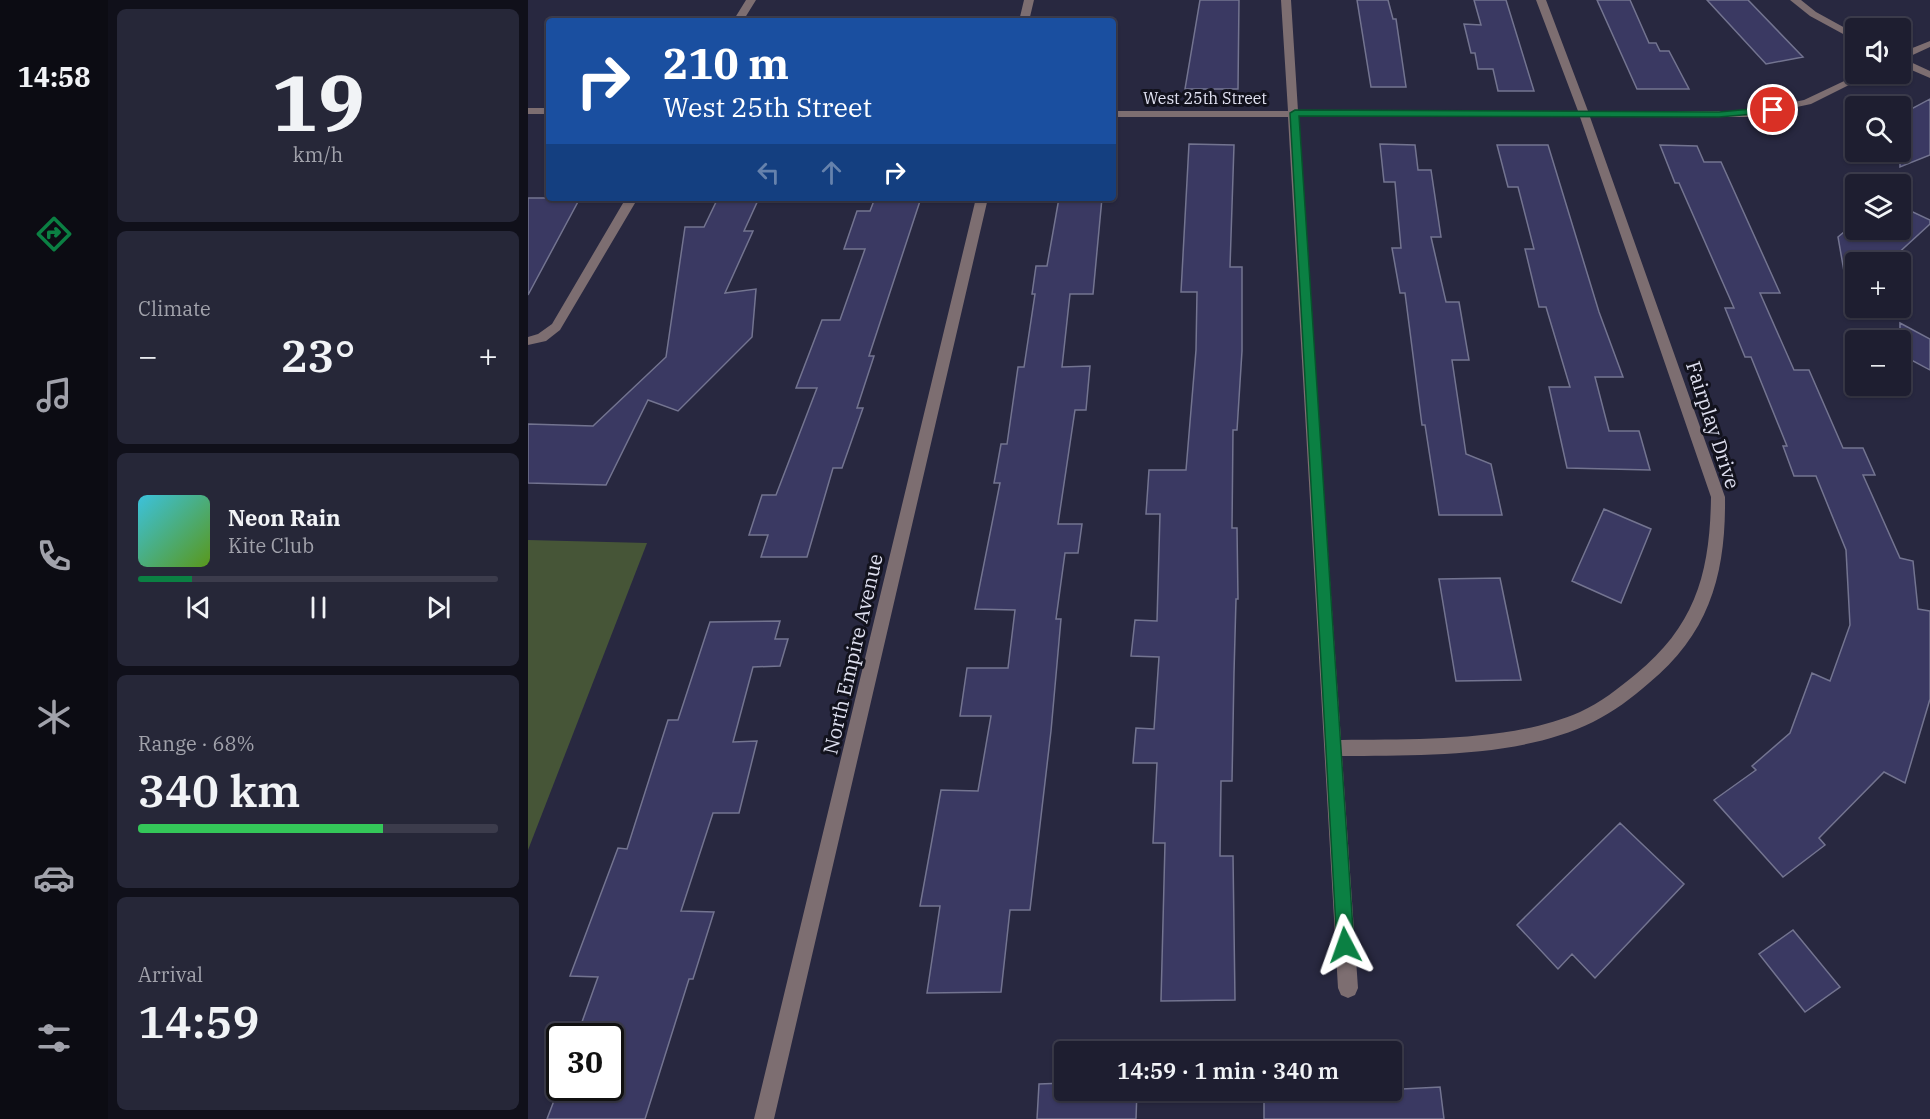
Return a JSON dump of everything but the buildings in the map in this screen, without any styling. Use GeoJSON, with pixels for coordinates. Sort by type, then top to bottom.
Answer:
{"type":"FeatureCollection","features":[{"type":"Feature","properties":{"kind":"street"},"geometry":{"type":"LineString","coordinates":[[740,18],[751,0]]}},
{"type":"Feature","properties":{"kind":"street"},"geometry":{"type":"LineString","coordinates":[[1025,18],[1029,0]]}},
{"type":"Feature","properties":{"kind":"street"},"geometry":{"type":"LineString","coordinates":[[1286,0],[1295,113],[1348,988]]}},
{"type":"Feature","properties":{"kind":"street","name":"Fairplay Drive"},"geometry":{"type":"LineString","coordinates":[[1333,748],[1435,747],[1499,741],[1540,732],[1588,717],[1628,692],[1667,657],[1693,622],[1710,583],[1719,540],[1718,497],[1542,0]]}},
{"type":"Feature","properties":{"kind":"street"},"geometry":{"type":"LineString","coordinates":[[1794,0],[1845,32]]}},
{"type":"Feature","properties":{"kind":"street"},"geometry":{"type":"LineString","coordinates":[[1911,54],[1930,44]]}},
{"type":"Feature","properties":{"kind":"street"},"geometry":{"type":"LineString","coordinates":[[1911,65],[1930,75]]}},
{"type":"Feature","properties":{"kind":"street","name":"West 25th Street"},"geometry":{"type":"LineString","coordinates":[[1116,114],[1750,114],[1807,102],[1845,84]]}},
{"type":"Feature","properties":{"kind":"street"},"geometry":{"type":"LineString","coordinates":[[528,111],[546,111]]}},
{"type":"Feature","properties":{"kind":"street"},"geometry":{"type":"LineString","coordinates":[[528,341],[542,338],[556,327],[630,201]]}},
{"type":"Feature","properties":{"kind":"street","name":"North Empire Avenue"},"geometry":{"type":"LineString","coordinates":[[764,1119],[981,201]]}},
{"type":"Feature","properties":{"kind":"green space"},"geometry":{"type":"Polygon","coordinates":[[[528,540],[647,543],[528,850],[528,540]]]}},
{"type":"Feature","properties":{"kind":"route"},"geometry":{"type":"LineString","coordinates":[[1345,945],[1295,113],[1750,114],[1773,110]]}}]}
